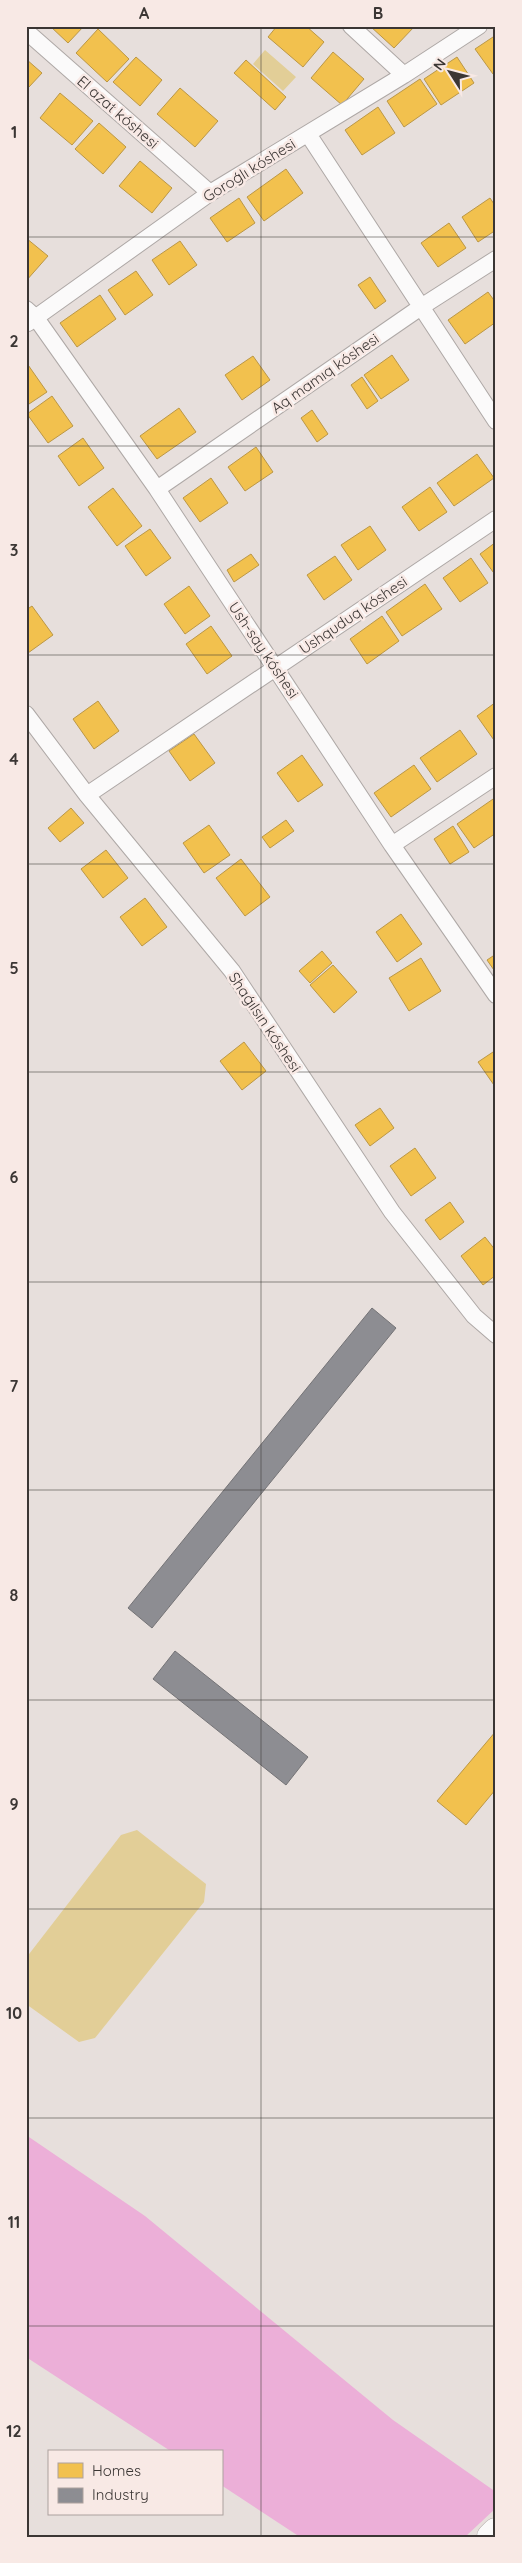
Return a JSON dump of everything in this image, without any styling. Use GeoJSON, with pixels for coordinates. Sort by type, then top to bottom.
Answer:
{"type":"FeatureCollection","features":[{"type":"Feature","properties":{"kind":"highway"},"geometry":{"type":"LineString","coordinates":[[491,2537],[496,2532]]}},
{"type":"Feature","properties":{"kind":"street"},"geometry":{"type":"LineString","coordinates":[[351,26],[404,75]]}},
{"type":"Feature","properties":{"kind":"street","name":"Goroǵlı kóshesi"},"geometry":{"type":"LineString","coordinates":[[29,317],[210,193],[404,75],[479,26]]}},
{"type":"Feature","properties":{"kind":"street","name":"El azat kóshesi"},"geometry":{"type":"LineString","coordinates":[[26,31],[210,193]]}},
{"type":"Feature","properties":{"kind":"street"},"geometry":{"type":"LineString","coordinates":[[308,134],[496,421]]}},
{"type":"Feature","properties":{"kind":"street","name":"Aq mamıq kóshesi"},"geometry":{"type":"LineString","coordinates":[[157,489],[421,307],[496,259]]}},
{"type":"Feature","properties":{"kind":"street","name":"Ush-say kóshesi"},"geometry":{"type":"LineString","coordinates":[[29,317],[157,489],[392,845],[496,996]]}},
{"type":"Feature","properties":{"kind":"street","name":"Ushquduq kóshesi"},"geometry":{"type":"LineString","coordinates":[[87,795],[496,518]]}},
{"type":"Feature","properties":{"kind":"street","name":"Shaǵılsın kóshesi"},"geometry":{"type":"LineString","coordinates":[[26,714],[87,795],[232,971],[392,1212],[474,1316],[496,1335]]}},
{"type":"Feature","properties":{"kind":"street"},"geometry":{"type":"LineString","coordinates":[[392,845],[496,776]]}},
{"type":"Feature","properties":{"kind":"shaded area"},"geometry":{"type":"Polygon","coordinates":[[[265,50],[296,77],[283,91],[253,64],[265,50]]]}},
{"type":"Feature","properties":{"kind":"shaded area"},"geometry":{"type":"Polygon","coordinates":[[[137,1830],[206,1884],[204,1902],[95,2038],[79,2042],[26,2004],[26,1958],[121,1835],[137,1830]]]}},
{"type":"Feature","properties":{"kind":"shaded area"},"geometry":{"type":"Polygon","coordinates":[[[26,2135],[145,2216],[393,2420],[496,2492],[496,2537],[300,2537],[222,2486],[222,2450],[169,2450],[26,2357],[26,2135]]]}},
{"type":"Feature","properties":{"kind":"pier"},"geometry":{"type":"Polygon","coordinates":[[[496,2508],[496,2537],[465,2537],[496,2508]]]}},
{"type":"Feature","properties":{"kind":"building: Homes"},"geometry":{"type":"Polygon","coordinates":[[[50,26],[84,26],[68,43],[50,26]]]}},
{"type":"Feature","properties":{"kind":"building: Homes"},"geometry":{"type":"Polygon","coordinates":[[[277,26],[306,26],[324,42],[303,67],[268,37],[277,26]]]}},
{"type":"Feature","properties":{"kind":"building: Homes"},"geometry":{"type":"Polygon","coordinates":[[[370,26],[414,26],[414,27],[394,48],[370,26]]]}},
{"type":"Feature","properties":{"kind":"building: Homes"},"geometry":{"type":"Polygon","coordinates":[[[98,29],[129,59],[107,82],[76,53],[98,29]]]}},
{"type":"Feature","properties":{"kind":"building: Homes"},"geometry":{"type":"Polygon","coordinates":[[[496,35],[496,72],[493,74],[475,49],[496,35]]]}},
{"type":"Feature","properties":{"kind":"building: Homes"},"geometry":{"type":"Polygon","coordinates":[[[333,52],[364,79],[342,105],[311,78],[333,52]]]}},
{"type":"Feature","properties":{"kind":"building: Homes"},"geometry":{"type":"Polygon","coordinates":[[[136,57],[162,80],[140,106],[113,82],[136,57]]]}},
{"type":"Feature","properties":{"kind":"building: Homes"},"geometry":{"type":"Polygon","coordinates":[[[457,57],[474,83],[441,105],[424,79],[457,57]]]}},
{"type":"Feature","properties":{"kind":"building: Homes"},"geometry":{"type":"Polygon","coordinates":[[[26,59],[42,73],[29,87],[26,84],[26,59]]]}},
{"type":"Feature","properties":{"kind":"building: Homes"},"geometry":{"type":"Polygon","coordinates":[[[246,60],[286,97],[275,110],[234,73],[246,60]]]}},
{"type":"Feature","properties":{"kind":"building: Homes"},"geometry":{"type":"Polygon","coordinates":[[[420,79],[437,104],[404,127],[387,101],[420,79]]]}},
{"type":"Feature","properties":{"kind":"building: Homes"},"geometry":{"type":"Polygon","coordinates":[[[180,88],[218,121],[195,147],[157,114],[180,88]]]}},
{"type":"Feature","properties":{"kind":"building: Homes"},"geometry":{"type":"Polygon","coordinates":[[[60,93],[93,121],[72,145],[40,118],[60,93]]]}},
{"type":"Feature","properties":{"kind":"building: Homes"},"geometry":{"type":"Polygon","coordinates":[[[378,107],[395,133],[362,155],[345,130],[378,107]]]}},
{"type":"Feature","properties":{"kind":"building: Homes"},"geometry":{"type":"Polygon","coordinates":[[[99,123],[126,147],[103,174],[75,149],[99,123]]]}},
{"type":"Feature","properties":{"kind":"building: Homes"},"geometry":{"type":"Polygon","coordinates":[[[140,161],[172,188],[152,213],[119,186],[140,161]]]}},
{"type":"Feature","properties":{"kind":"building: Homes"},"geometry":{"type":"Polygon","coordinates":[[[286,169],[303,193],[264,221],[247,197],[286,169]]]}},
{"type":"Feature","properties":{"kind":"building: Homes"},"geometry":{"type":"Polygon","coordinates":[[[239,198],[255,223],[227,242],[210,218],[239,198]]]}},
{"type":"Feature","properties":{"kind":"building: Homes"},"geometry":{"type":"Polygon","coordinates":[[[490,198],[496,207],[496,230],[478,242],[462,217],[490,198]]]}},
{"type":"Feature","properties":{"kind":"building: Homes"},"geometry":{"type":"Polygon","coordinates":[[[449,223],[466,248],[438,267],[421,243],[449,223]]]}},
{"type":"Feature","properties":{"kind":"building: Homes"},"geometry":{"type":"Polygon","coordinates":[[[26,238],[48,256],[26,281],[26,238]]]}},
{"type":"Feature","properties":{"kind":"building: Homes"},"geometry":{"type":"Polygon","coordinates":[[[180,241],[197,265],[169,285],[152,260],[180,241]]]}},
{"type":"Feature","properties":{"kind":"building: Homes"},"geometry":{"type":"Polygon","coordinates":[[[136,271],[153,295],[125,315],[108,290],[136,271]]]}},
{"type":"Feature","properties":{"kind":"building: Homes"},"geometry":{"type":"Polygon","coordinates":[[[370,277],[386,301],[375,309],[358,285],[370,277]]]}},
{"type":"Feature","properties":{"kind":"building: Homes"},"geometry":{"type":"Polygon","coordinates":[[[488,292],[496,303],[496,322],[465,344],[448,320],[488,292]]]}},
{"type":"Feature","properties":{"kind":"building: Homes"},"geometry":{"type":"Polygon","coordinates":[[[100,295],[116,319],[77,347],[60,323],[100,295]]]}},
{"type":"Feature","properties":{"kind":"building: Homes"},"geometry":{"type":"Polygon","coordinates":[[[392,355],[409,380],[381,399],[364,375],[392,355]]]}},
{"type":"Feature","properties":{"kind":"building: Homes"},"geometry":{"type":"Polygon","coordinates":[[[253,356],[270,380],[242,400],[225,375],[253,356]]]}},
{"type":"Feature","properties":{"kind":"building: Homes"},"geometry":{"type":"Polygon","coordinates":[[[26,362],[47,392],[26,406],[26,362]]]}},
{"type":"Feature","properties":{"kind":"building: Homes"},"geometry":{"type":"Polygon","coordinates":[[[362,377],[378,401],[367,409],[351,385],[362,377]]]}},
{"type":"Feature","properties":{"kind":"building: Homes"},"geometry":{"type":"Polygon","coordinates":[[[52,396],[73,426],[48,443],[27,414],[52,396]]]}},
{"type":"Feature","properties":{"kind":"building: Homes"},"geometry":{"type":"Polygon","coordinates":[[[179,408],[196,432],[157,459],[140,436],[179,408]]]}},
{"type":"Feature","properties":{"kind":"building: Homes"},"geometry":{"type":"Polygon","coordinates":[[[312,410],[328,434],[317,442],[301,418],[312,410]]]}},
{"type":"Feature","properties":{"kind":"building: Homes"},"geometry":{"type":"Polygon","coordinates":[[[83,438],[104,468],[79,486],[58,456],[83,438]]]}},
{"type":"Feature","properties":{"kind":"building: Homes"},"geometry":{"type":"Polygon","coordinates":[[[256,447],[273,472],[245,491],[228,467],[256,447]]]}},
{"type":"Feature","properties":{"kind":"building: Homes"},"geometry":{"type":"Polygon","coordinates":[[[477,454],[494,478],[454,506],[437,483],[477,454]]]}},
{"type":"Feature","properties":{"kind":"building: Homes"},"geometry":{"type":"Polygon","coordinates":[[[211,478],[228,503],[200,522],[183,498],[211,478]]]}},
{"type":"Feature","properties":{"kind":"building: Homes"},"geometry":{"type":"Polygon","coordinates":[[[430,487],[447,512],[419,531],[402,507],[430,487]]]}},
{"type":"Feature","properties":{"kind":"building: Homes"},"geometry":{"type":"Polygon","coordinates":[[[113,488],[142,526],[117,546],[88,507],[113,488]]]}},
{"type":"Feature","properties":{"kind":"building: Homes"},"geometry":{"type":"Polygon","coordinates":[[[370,526],[386,550],[358,570],[341,545],[370,526]]]}},
{"type":"Feature","properties":{"kind":"building: Homes"},"geometry":{"type":"Polygon","coordinates":[[[150,529],[171,558],[146,576],[125,546],[150,529]]]}},
{"type":"Feature","properties":{"kind":"building: Homes"},"geometry":{"type":"Polygon","coordinates":[[[496,542],[496,576],[480,554],[496,542]]]}},
{"type":"Feature","properties":{"kind":"building: Homes"},"geometry":{"type":"Polygon","coordinates":[[[251,554],[259,565],[234,582],[227,570],[251,554]]]}},
{"type":"Feature","properties":{"kind":"building: Homes"},"geometry":{"type":"Polygon","coordinates":[[[335,556],[352,580],[324,600],[307,575],[335,556]]]}},
{"type":"Feature","properties":{"kind":"building: Homes"},"geometry":{"type":"Polygon","coordinates":[[[471,558],[488,583],[460,602],[443,578],[471,558]]]}},
{"type":"Feature","properties":{"kind":"building: Homes"},"geometry":{"type":"Polygon","coordinates":[[[425,584],[442,609],[402,636],[386,612],[425,584]]]}},
{"type":"Feature","properties":{"kind":"building: Homes"},"geometry":{"type":"Polygon","coordinates":[[[189,586],[210,616],[185,634],[164,604],[189,586]]]}},
{"type":"Feature","properties":{"kind":"building: Homes"},"geometry":{"type":"Polygon","coordinates":[[[32,606],[53,635],[28,653],[26,650],[26,610],[32,606]]]}},
{"type":"Feature","properties":{"kind":"building: Homes"},"geometry":{"type":"Polygon","coordinates":[[[382,616],[399,641],[367,664],[350,639],[382,616]]]}},
{"type":"Feature","properties":{"kind":"building: Homes"},"geometry":{"type":"Polygon","coordinates":[[[211,626],[232,656],[207,674],[186,644],[211,626]]]}},
{"type":"Feature","properties":{"kind":"building: Homes"},"geometry":{"type":"Polygon","coordinates":[[[98,701],[119,731],[94,749],[73,719],[98,701]]]}},
{"type":"Feature","properties":{"kind":"building: Homes"},"geometry":{"type":"Polygon","coordinates":[[[496,702],[496,743],[477,716],[496,702]]]}},
{"type":"Feature","properties":{"kind":"building: Homes"},"geometry":{"type":"Polygon","coordinates":[[[460,730],[477,754],[437,782],[420,758],[460,730]]]}},
{"type":"Feature","properties":{"kind":"building: Homes"},"geometry":{"type":"Polygon","coordinates":[[[194,734],[215,763],[190,781],[169,751],[194,734]]]}},
{"type":"Feature","properties":{"kind":"building: Homes"},"geometry":{"type":"Polygon","coordinates":[[[302,755],[323,785],[298,802],[277,773],[302,755]]]}},
{"type":"Feature","properties":{"kind":"building: Homes"},"geometry":{"type":"Polygon","coordinates":[[[414,765],[431,789],[391,817],[374,793],[414,765]]]}},
{"type":"Feature","properties":{"kind":"building: Homes"},"geometry":{"type":"Polygon","coordinates":[[[496,797],[496,833],[474,848],[457,824],[496,797]]]}},
{"type":"Feature","properties":{"kind":"building: Homes"},"geometry":{"type":"Polygon","coordinates":[[[71,808],[84,823],[60,842],[48,828],[71,808]]]}},
{"type":"Feature","properties":{"kind":"building: Homes"},"geometry":{"type":"Polygon","coordinates":[[[286,820],[294,831],[270,848],[262,837],[286,820]]]}},
{"type":"Feature","properties":{"kind":"building: Homes"},"geometry":{"type":"Polygon","coordinates":[[[209,825],[230,855],[204,873],[183,843],[209,825]]]}},
{"type":"Feature","properties":{"kind":"building: Homes"},"geometry":{"type":"Polygon","coordinates":[[[453,826],[469,852],[450,864],[434,839],[453,826]]]}},
{"type":"Feature","properties":{"kind":"building: Homes"},"geometry":{"type":"Polygon","coordinates":[[[106,850],[128,878],[103,898],[81,869],[106,850]]]}},
{"type":"Feature","properties":{"kind":"building: Homes"},"geometry":{"type":"Polygon","coordinates":[[[241,859],[270,897],[245,916],[216,878],[241,859]]]}},
{"type":"Feature","properties":{"kind":"building: Homes"},"geometry":{"type":"Polygon","coordinates":[[[145,898],[167,927],[142,946],[120,917],[145,898]]]}},
{"type":"Feature","properties":{"kind":"building: Homes"},"geometry":{"type":"Polygon","coordinates":[[[401,914],[422,944],[397,962],[376,932],[401,914]]]}},
{"type":"Feature","properties":{"kind":"building: Homes"},"geometry":{"type":"Polygon","coordinates":[[[322,951],[332,963],[310,983],[299,971],[322,951]]]}},
{"type":"Feature","properties":{"kind":"building: Homes"},"geometry":{"type":"Polygon","coordinates":[[[496,954],[496,973],[487,960],[496,954]]]}},
{"type":"Feature","properties":{"kind":"building: Homes"},"geometry":{"type":"Polygon","coordinates":[[[421,958],[441,991],[409,1011],[389,978],[421,958]]]}},
{"type":"Feature","properties":{"kind":"building: Homes"},"geometry":{"type":"Polygon","coordinates":[[[333,965],[357,992],[334,1013],[310,985],[333,965]]]}},
{"type":"Feature","properties":{"kind":"building: Homes"},"geometry":{"type":"Polygon","coordinates":[[[244,1042],[266,1071],[242,1090],[220,1061],[244,1042]]]}},
{"type":"Feature","properties":{"kind":"building: Homes"},"geometry":{"type":"Polygon","coordinates":[[[496,1050],[496,1088],[478,1062],[496,1050]]]}},
{"type":"Feature","properties":{"kind":"building: Homes"},"geometry":{"type":"Polygon","coordinates":[[[380,1108],[394,1128],[370,1146],[355,1125],[380,1108]]]}},
{"type":"Feature","properties":{"kind":"building: Homes"},"geometry":{"type":"Polygon","coordinates":[[[415,1148],[436,1178],[411,1196],[390,1166],[415,1148]]]}},
{"type":"Feature","properties":{"kind":"building: Homes"},"geometry":{"type":"Polygon","coordinates":[[[450,1202],[464,1222],[440,1240],[425,1220],[450,1202]]]}},
{"type":"Feature","properties":{"kind":"building: Homes"},"geometry":{"type":"Polygon","coordinates":[[[485,1237],[496,1251],[496,1275],[483,1285],[461,1256],[485,1237]]]}},
{"type":"Feature","properties":{"kind":"building: Homes"},"geometry":{"type":"Polygon","coordinates":[[[496,1731],[496,1789],[466,1825],[437,1801],[496,1731]]]}},
{"type":"Feature","properties":{"kind":"building: Industry"},"geometry":{"type":"Polygon","coordinates":[[[372,1308],[396,1328],[152,1628],[128,1608],[372,1308]]]}},
{"type":"Feature","properties":{"kind":"building: Industry"},"geometry":{"type":"Polygon","coordinates":[[[175,1651],[308,1757],[286,1785],[153,1679],[175,1651]]]}}]}
